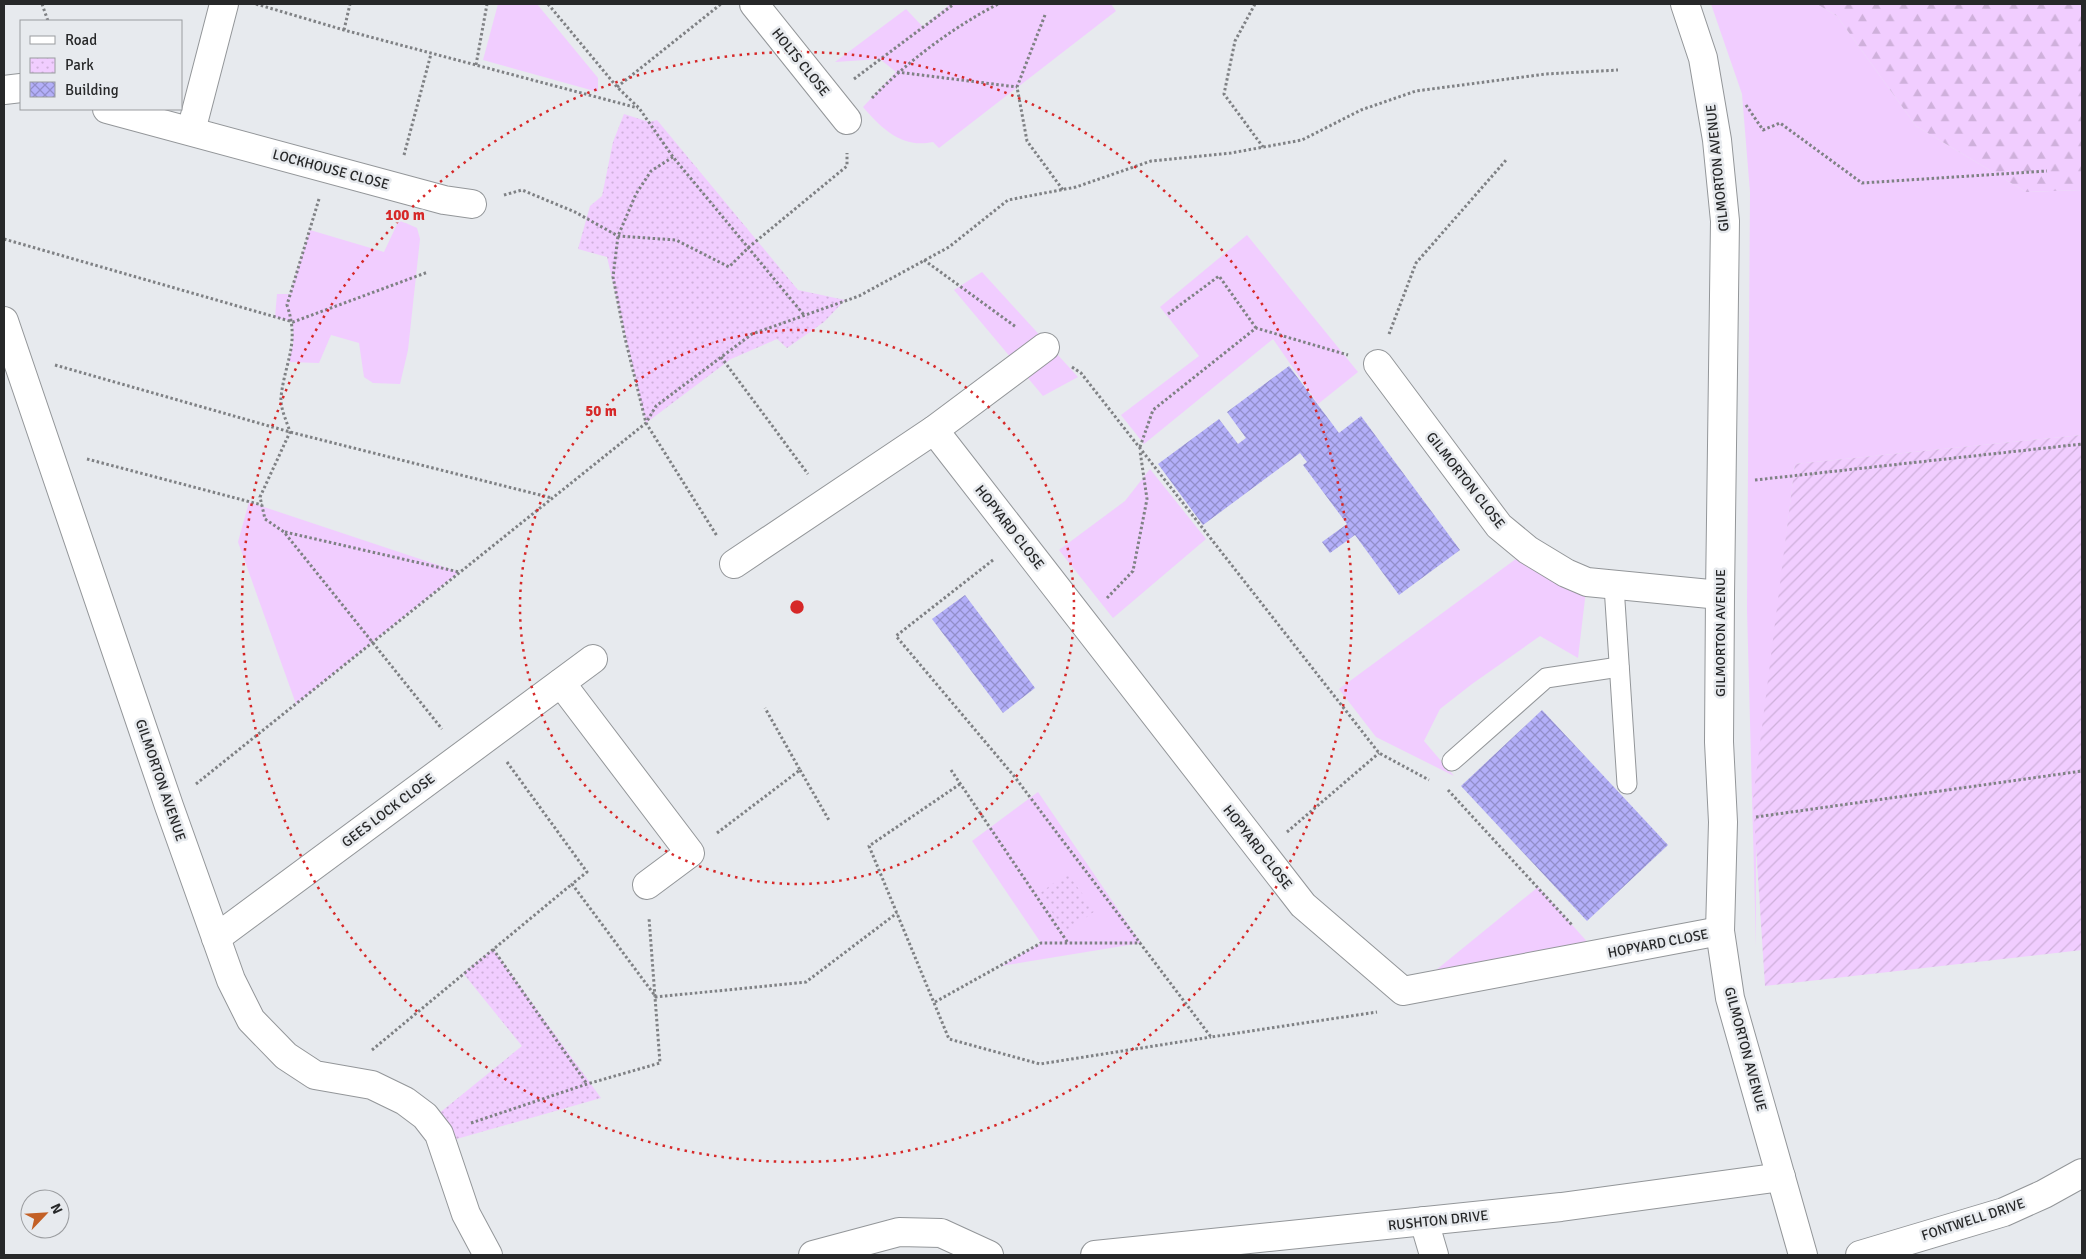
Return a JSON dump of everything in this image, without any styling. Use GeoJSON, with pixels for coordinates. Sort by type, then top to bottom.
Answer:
{"type":"FeatureCollection","features":[{"type":"Feature","properties":{"kind":"street"},"geometry":{"type":"LineString","coordinates":[[192,131],[224,4]]}},
{"type":"Feature","properties":{"kind":"street","name":"HOLTS CLOSE"},"geometry":{"type":"LineString","coordinates":[[754,4],[847,120]]}},
{"type":"Feature","properties":{"kind":"street","name":"GILMORTON AVENUE"},"geometry":{"type":"LineString","coordinates":[[1685,4],[1704,58],[1718,140],[1725,221],[1720,595],[1720,742],[1723,822],[1720,931],[1730,998],[1803,1255]]}},
{"type":"Feature","properties":{"kind":"street"},"geometry":{"type":"LineString","coordinates":[[4,90],[20,88]]}},
{"type":"Feature","properties":{"kind":"street","name":"LOCKHOUSE CLOSE"},"geometry":{"type":"LineString","coordinates":[[111,110],[444,200],[472,204]]}},
{"type":"Feature","properties":{"kind":"street","name":"GILMORTON AVENUE"},"geometry":{"type":"LineString","coordinates":[[4,321],[169,806],[231,980],[251,1020],[286,1056],[315,1075],[372,1085],[405,1101],[425,1116],[439,1134]]}},
{"type":"Feature","properties":{"kind":"street"},"geometry":{"type":"LineString","coordinates":[[734,564],[934,430],[1045,347]]}},
{"type":"Feature","properties":{"kind":"street","name":"GILMORTON CLOSE"},"geometry":{"type":"LineString","coordinates":[[1378,364],[1500,526],[1528,550],[1566,573],[1587,582],[1720,595]]}},
{"type":"Feature","properties":{"kind":"street","name":"HOPYARD CLOSE"},"geometry":{"type":"LineString","coordinates":[[934,430],[1303,905],[1403,991],[1720,931]]}},
{"type":"Feature","properties":{"kind":"street","name":"GEES LOCK CLOSE"},"geometry":{"type":"LineString","coordinates":[[216,938],[593,659]]}},
{"type":"Feature","properties":{"kind":"street"},"geometry":{"type":"LineString","coordinates":[[561,683],[690,853],[646,885]]}},
{"type":"Feature","properties":{"kind":"street"},"geometry":{"type":"LineString","coordinates":[[439,1134],[466,1214],[488,1255]]}},
{"type":"Feature","properties":{"kind":"street","name":"FONTWELL DRIVE"},"geometry":{"type":"LineString","coordinates":[[1860,1255],[2004,1212],[2044,1194],[2082,1173]]}},
{"type":"Feature","properties":{"kind":"street","name":"RUSHTON DRIVE"},"geometry":{"type":"LineString","coordinates":[[1095,1255],[1561,1207],[1781,1177]]}},
{"type":"Feature","properties":{"kind":"street"},"geometry":{"type":"LineString","coordinates":[[1424,1221],[1434,1255]]}},
{"type":"Feature","properties":{"kind":"street"},"geometry":{"type":"LineString","coordinates":[[813,1255],[899,1232],[941,1233],[989,1255]]}},
{"type":"Feature","properties":{"kind":"lane"},"geometry":{"type":"LineString","coordinates":[[1614,586],[1626,784]]}},
{"type":"Feature","properties":{"kind":"lane"},"geometry":{"type":"LineString","coordinates":[[1452,761],[1546,678],[1619,667]]}},
{"type":"Feature","properties":{"kind":"path"},"geometry":{"type":"LineString","coordinates":[[42,4],[48,20]]}},
{"type":"Feature","properties":{"kind":"path"},"geometry":{"type":"LineString","coordinates":[[254,4],[431,54],[639,108]]}},
{"type":"Feature","properties":{"kind":"path"},"geometry":{"type":"LineString","coordinates":[[344,30],[350,4]]}},
{"type":"Feature","properties":{"kind":"path"},"geometry":{"type":"LineString","coordinates":[[476,66],[487,4]]}},
{"type":"Feature","properties":{"kind":"path"},"geometry":{"type":"LineString","coordinates":[[548,4],[618,87],[639,108],[673,157],[804,315]]}},
{"type":"Feature","properties":{"kind":"path"},"geometry":{"type":"LineString","coordinates":[[618,87],[721,4]]}},
{"type":"Feature","properties":{"kind":"path"},"geometry":{"type":"LineString","coordinates":[[830,97],[954,4]]}},
{"type":"Feature","properties":{"kind":"path"},"geometry":{"type":"LineString","coordinates":[[472,204],[522,190],[575,212],[618,236],[676,240],[729,266],[749,247],[847,166],[847,120],[897,72],[977,15],[998,4]]}},
{"type":"Feature","properties":{"kind":"path"},"geometry":{"type":"LineString","coordinates":[[1255,4],[1235,41],[1224,94],[1263,148]]}},
{"type":"Feature","properties":{"kind":"path"},"geometry":{"type":"LineString","coordinates":[[1045,15],[1016,87],[1027,141],[1062,190]]}},
{"type":"Feature","properties":{"kind":"path"},"geometry":{"type":"LineString","coordinates":[[396,186],[431,54]]}},
{"type":"Feature","properties":{"kind":"path"},"geometry":{"type":"LineString","coordinates":[[169,806],[646,423],[656,406],[752,334],[859,296],[949,247],[1008,200],[1062,190],[1151,161],[1263,148],[1302,140],[1361,110],[1416,91],[1546,74],[1618,70]]}},
{"type":"Feature","properties":{"kind":"path"},"geometry":{"type":"LineString","coordinates":[[897,72],[1016,87]]}},
{"type":"Feature","properties":{"kind":"path"},"geometry":{"type":"LineString","coordinates":[[1744,102],[1763,130],[1780,123],[1862,183],[2047,171]]}},
{"type":"Feature","properties":{"kind":"path"},"geometry":{"type":"LineString","coordinates":[[673,157],[651,171],[636,194],[618,236],[613,277],[625,338],[646,423],[734,564]]}},
{"type":"Feature","properties":{"kind":"path"},"geometry":{"type":"LineString","coordinates":[[1168,314],[1219,276],[1256,328],[1378,364],[1416,263],[1508,159]]}},
{"type":"Feature","properties":{"kind":"path"},"geometry":{"type":"LineString","coordinates":[[329,168],[287,305],[293,322],[293,344],[281,399],[290,432],[260,497],[265,519],[284,532],[463,755]]}},
{"type":"Feature","properties":{"kind":"path"},"geometry":{"type":"LineString","coordinates":[[4,239],[293,322],[428,272]]}},
{"type":"Feature","properties":{"kind":"path"},"geometry":{"type":"LineString","coordinates":[[924,260],[1081,373],[1379,753],[1431,781]]}},
{"type":"Feature","properties":{"kind":"path"},"geometry":{"type":"LineString","coordinates":[[1084,622],[1133,571],[1147,499],[1140,449],[1153,410],[1256,328]]}},
{"type":"Feature","properties":{"kind":"path"},"geometry":{"type":"LineString","coordinates":[[16,354],[290,432],[552,498]]}},
{"type":"Feature","properties":{"kind":"path"},"geometry":{"type":"LineString","coordinates":[[721,357],[828,501]]}},
{"type":"Feature","properties":{"kind":"path"},"geometry":{"type":"LineString","coordinates":[[1721,484],[2082,444]]}},
{"type":"Feature","properties":{"kind":"path"},"geometry":{"type":"LineString","coordinates":[[49,449],[262,505]]}},
{"type":"Feature","properties":{"kind":"path"},"geometry":{"type":"LineString","coordinates":[[284,532],[459,572]]}},
{"type":"Feature","properties":{"kind":"path"},"geometry":{"type":"LineString","coordinates":[[1019,540],[896,636],[1014,776],[1211,1037]]}},
{"type":"Feature","properties":{"kind":"path"},"geometry":{"type":"LineString","coordinates":[[765,708],[830,822]]}},
{"type":"Feature","properties":{"kind":"path"},"geometry":{"type":"LineString","coordinates":[[337,1080],[588,872],[488,736]]}},
{"type":"Feature","properties":{"kind":"path"},"geometry":{"type":"LineString","coordinates":[[1263,853],[1379,753]]}},
{"type":"Feature","properties":{"kind":"path"},"geometry":{"type":"LineString","coordinates":[[690,853],[800,770]]}},
{"type":"Feature","properties":{"kind":"path"},"geometry":{"type":"LineString","coordinates":[[951,770],[1068,943]]}},
{"type":"Feature","properties":{"kind":"path"},"geometry":{"type":"LineString","coordinates":[[1723,822],[2082,771]]}},
{"type":"Feature","properties":{"kind":"path"},"geometry":{"type":"LineString","coordinates":[[960,784],[869,846],[949,1038],[1040,1064],[1389,1010],[1403,991]]}},
{"type":"Feature","properties":{"kind":"path"},"geometry":{"type":"LineString","coordinates":[[1440,786],[1449,790],[1600,955]]}},
{"type":"Feature","properties":{"kind":"path"},"geometry":{"type":"LineString","coordinates":[[572,884],[656,997]]}},
{"type":"Feature","properties":{"kind":"path"},"geometry":{"type":"LineString","coordinates":[[439,1134],[587,1084],[660,1063],[646,885]]}},
{"type":"Feature","properties":{"kind":"path"},"geometry":{"type":"LineString","coordinates":[[656,997],[806,982],[898,913]]}},
{"type":"Feature","properties":{"kind":"path"},"geometry":{"type":"LineString","coordinates":[[935,1002],[1041,943],[1141,943]]}},
{"type":"Feature","properties":{"kind":"path"},"geometry":{"type":"LineString","coordinates":[[493,949],[587,1084]]}},
{"type":"Feature","properties":{"kind":"green space"},"geometry":{"type":"Polygon","coordinates":[[[498,4],[537,4],[598,78],[598,92],[483,60],[498,4]]]}},
{"type":"Feature","properties":{"kind":"green space"},"geometry":{"type":"Polygon","coordinates":[[[950,4],[1111,4],[1116,11],[939,148],[933,142],[922,143],[902,140],[885,129],[863,107],[896,72],[880,59],[835,62],[906,9],[923,27],[950,4]]]}},
{"type":"Feature","properties":{"kind":"green space"},"geometry":{"type":"Polygon","coordinates":[[[1711,4],[1817,4],[1837,16],[1916,126],[2026,192],[2082,190],[2082,435],[1795,464],[1756,788],[1756,947],[1747,609],[1750,192],[1742,94],[1711,4]]]}},
{"type":"Feature","properties":{"kind":"green space"},"geometry":{"type":"Polygon","coordinates":[[[1817,4],[2082,4],[2082,190],[2026,192],[1916,126],[1837,16],[1817,4]]]}},
{"type":"Feature","properties":{"kind":"green space"},"geometry":{"type":"Polygon","coordinates":[[[624,114],[649,122],[657,120],[798,290],[845,300],[824,322],[787,348],[777,339],[731,359],[646,423],[607,257],[578,249],[590,206],[602,196],[613,142],[624,114]]]}},
{"type":"Feature","properties":{"kind":"green space"},"geometry":{"type":"Polygon","coordinates":[[[399,220],[417,228],[420,239],[408,350],[400,384],[373,383],[364,377],[359,343],[331,335],[319,363],[289,362],[293,344],[293,322],[275,317],[277,294],[290,294],[310,230],[384,252],[399,220]]]}},
{"type":"Feature","properties":{"kind":"green space"},"geometry":{"type":"Polygon","coordinates":[[[1247,235],[1358,372],[1318,404],[1273,339],[1144,444],[1121,415],[1199,356],[1160,307],[1247,235]]]}},
{"type":"Feature","properties":{"kind":"green space"},"geometry":{"type":"Polygon","coordinates":[[[982,272],[1078,377],[1043,396],[954,290],[982,272]]]}},
{"type":"Feature","properties":{"kind":"green space"},"geometry":{"type":"Polygon","coordinates":[[[2082,435],[2082,950],[1765,986],[1753,799],[1795,464],[2082,435]]]}},
{"type":"Feature","properties":{"kind":"green space"},"geometry":{"type":"Polygon","coordinates":[[[1150,469],[1206,539],[1113,618],[1059,550],[1125,501],[1150,469]]]}},
{"type":"Feature","properties":{"kind":"green space"},"geometry":{"type":"Polygon","coordinates":[[[249,502],[459,572],[296,704],[238,542],[249,502]]]}},
{"type":"Feature","properties":{"kind":"green space"},"geometry":{"type":"Polygon","coordinates":[[[1528,550],[1587,582],[1578,658],[1540,636],[1440,709],[1424,741],[1454,776],[1376,737],[1339,689],[1528,550]]]}},
{"type":"Feature","properties":{"kind":"green space"},"geometry":{"type":"Polygon","coordinates":[[[1038,792],[1141,943],[1001,966],[1041,943],[972,841],[1038,792]]]}},
{"type":"Feature","properties":{"kind":"green space"},"geometry":{"type":"Polygon","coordinates":[[[1067,873],[1095,911],[1066,932],[1039,894],[1067,873]]]}},
{"type":"Feature","properties":{"kind":"green space"},"geometry":{"type":"Polygon","coordinates":[[[1538,887],[1591,946],[1425,979],[1538,887]]]}},
{"type":"Feature","properties":{"kind":"green space"},"geometry":{"type":"Polygon","coordinates":[[[493,949],[601,1098],[453,1140],[437,1115],[522,1046],[463,973],[493,949]]]}},
{"type":"Feature","properties":{"kind":"building"},"geometry":{"type":"Polygon","coordinates":[[[1289,366],[1339,433],[1361,416],[1460,550],[1399,595],[1355,535],[1330,553],[1322,542],[1347,524],[1303,465],[1307,462],[1300,453],[1203,525],[1158,464],[1219,419],[1238,444],[1246,438],[1227,412],[1289,366]]]}},
{"type":"Feature","properties":{"kind":"building"},"geometry":{"type":"Polygon","coordinates":[[[965,595],[1035,688],[1003,713],[932,619],[965,595]]]}},
{"type":"Feature","properties":{"kind":"building"},"geometry":{"type":"Polygon","coordinates":[[[1542,710],[1668,845],[1587,921],[1461,786],[1542,710]]]}}]}
